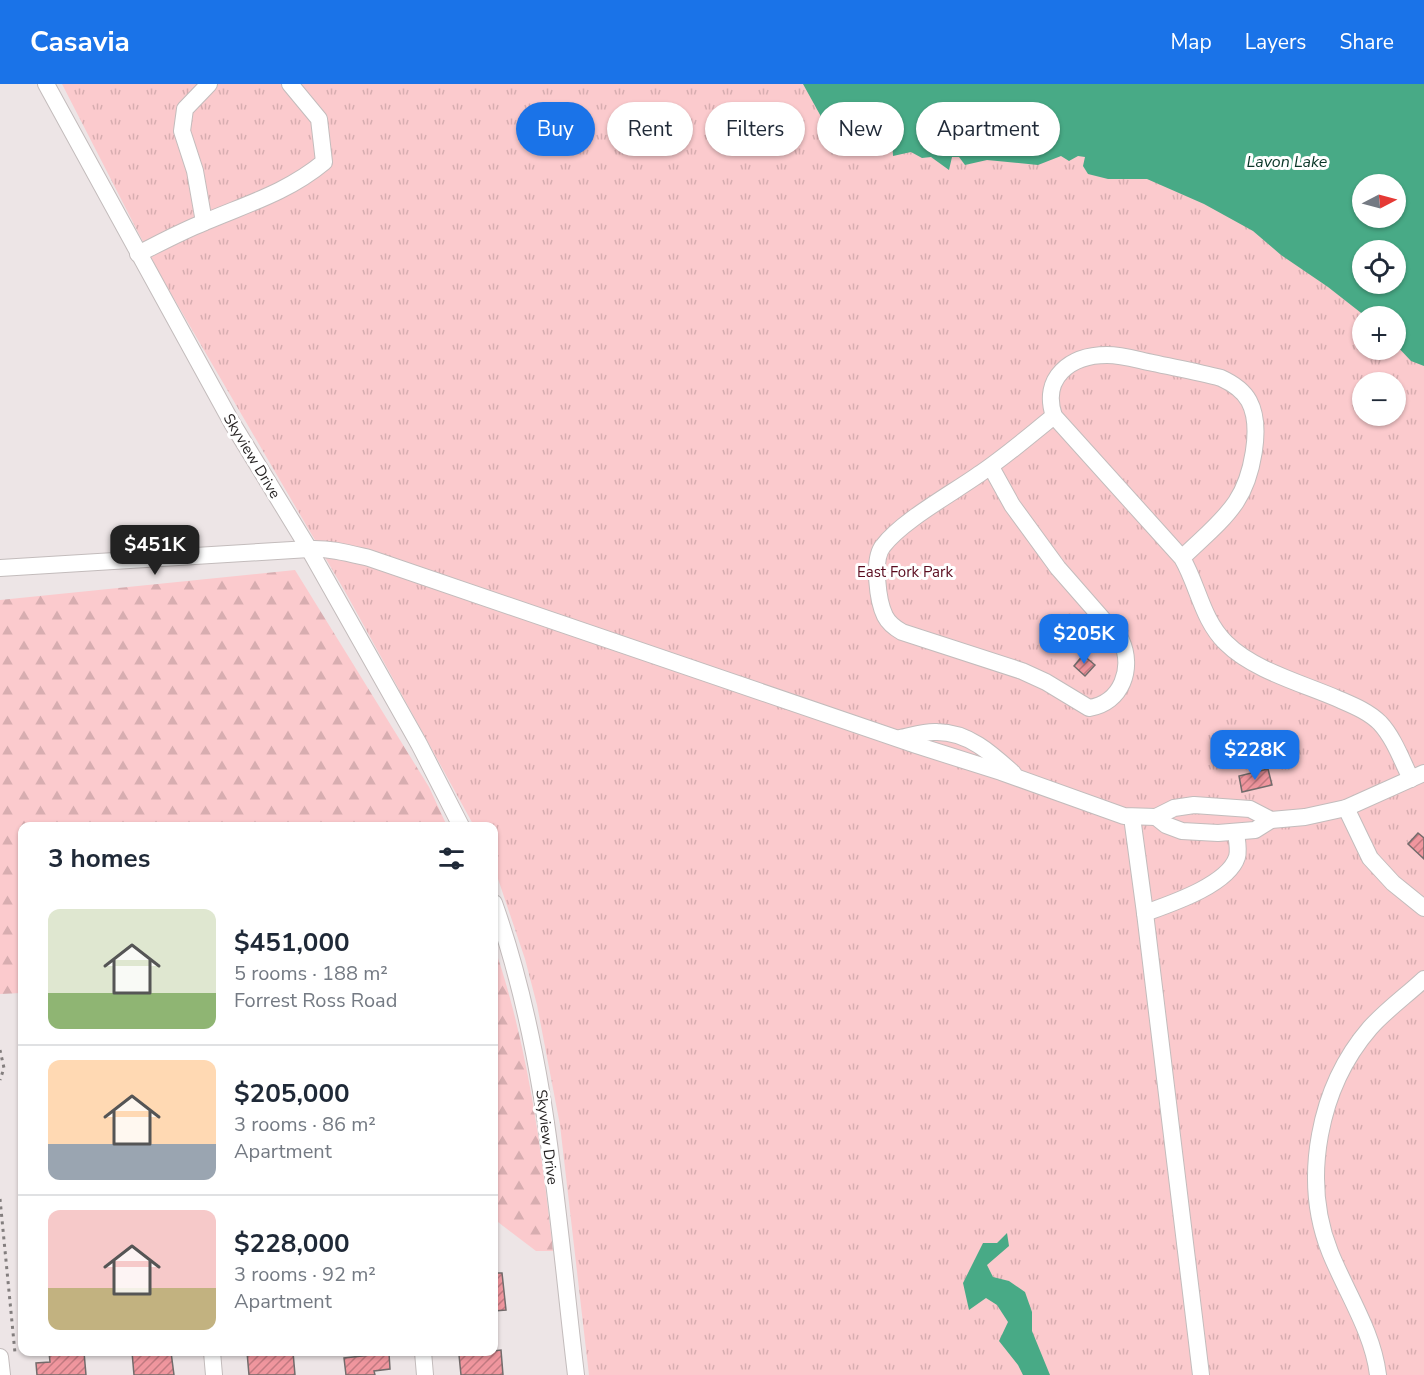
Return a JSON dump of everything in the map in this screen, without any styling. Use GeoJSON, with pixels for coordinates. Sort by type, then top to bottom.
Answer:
{"type":"FeatureCollection","features":[{"type":"Feature","properties":{"kind":"street","name":"Skyview Drive"},"geometry":{"type":"LineString","coordinates":[[46,84],[232,423],[309,549],[419,744],[459,822]]}},
{"type":"Feature","properties":{"kind":"street"},"geometry":{"type":"LineString","coordinates":[[204,222],[195,171],[182,131],[185,109],[209,84]]}},
{"type":"Feature","properties":{"kind":"street"},"geometry":{"type":"LineString","coordinates":[[138,254],[204,222],[273,195],[304,178],[324,162],[319,119],[290,84]]}},
{"type":"Feature","properties":{"kind":"street"},"geometry":{"type":"LineString","coordinates":[[1156,817],[1166,825],[1182,831],[1236,833],[1255,830],[1271,820],[1305,817],[1346,808],[1418,776],[1386,732],[1365,711],[1262,667],[1226,644],[1211,625],[1191,573],[1182,558],[1054,416],[1050,398],[1054,380],[1068,366],[1091,357],[1117,356],[1211,375],[1231,382],[1248,398],[1254,422],[1252,467],[1248,479],[1235,504],[1182,558]]}},
{"type":"Feature","properties":{"kind":"street"},"geometry":{"type":"LineString","coordinates":[[991,466],[1012,505],[1044,549],[1121,640],[1125,650],[1125,675],[1121,687],[1105,704],[1089,708],[1053,686],[1022,672],[902,632],[893,627],[886,618],[880,596],[877,565],[878,552],[883,545],[909,523],[991,466],[1054,416]]}},
{"type":"Feature","properties":{"kind":"street"},"geometry":{"type":"LineString","coordinates":[[0,568],[327,548],[369,558],[1132,817],[1156,817],[1174,808],[1194,805],[1250,809],[1271,820]]}},
{"type":"Feature","properties":{"kind":"street"},"geometry":{"type":"LineString","coordinates":[[1346,808],[1370,858],[1393,883],[1424,908]]}},
{"type":"Feature","properties":{"kind":"street"},"geometry":{"type":"LineString","coordinates":[[1132,817],[1201,1375]]}},
{"type":"Feature","properties":{"kind":"street"},"geometry":{"type":"LineString","coordinates":[[1145,913],[1195,893],[1227,871],[1237,856],[1236,833]]}},
{"type":"Feature","properties":{"kind":"street","name":"Skyview Drive"},"geometry":{"type":"LineString","coordinates":[[498,916],[520,990],[539,1074],[576,1375]]}},
{"type":"Feature","properties":{"kind":"street"},"geometry":{"type":"LineString","coordinates":[[1378,1375],[1367,1336],[1322,1228],[1316,1180],[1317,1150],[1329,1098],[1349,1058],[1371,1028],[1424,979]]}},
{"type":"Feature","properties":{"kind":"street"},"geometry":{"type":"LineString","coordinates":[[212,1356],[214,1375]]}},
{"type":"Feature","properties":{"kind":"street"},"geometry":{"type":"LineString","coordinates":[[423,1356],[425,1375]]}},
{"type":"Feature","properties":{"kind":"street"},"geometry":{"type":"LineString","coordinates":[[0,1357],[2,1375]]}},
{"type":"Feature","properties":{"kind":"path"},"geometry":{"type":"LineString","coordinates":[[0,1050],[4,1068],[0,1080]]}},
{"type":"Feature","properties":{"kind":"path"},"geometry":{"type":"LineString","coordinates":[[0,1199],[16,1363]]}},
{"type":"Feature","properties":{"kind":"green space","name":"East Fork Park"},"geometry":{"type":"Polygon","coordinates":[[[62,84],[1174,84],[1424,171],[1424,1375],[589,1375],[560,1125],[537,1005],[525,959],[498,879],[498,822],[472,822],[347,595],[159,273],[62,84]]]}},
{"type":"Feature","properties":{"kind":"green space"},"geometry":{"type":"Polygon","coordinates":[[[295,570],[429,787],[445,822],[18,822],[18,993],[0,994],[0,600],[295,570]]]}},
{"type":"Feature","properties":{"kind":"green space"},"geometry":{"type":"Polygon","coordinates":[[[498,958],[516,1021],[532,1097],[544,1173],[553,1251],[536,1251],[498,1222],[498,958]]]}},
{"type":"Feature","properties":{"kind":"water","name":"Lavon Lake"},"geometry":{"type":"Polygon","coordinates":[[[803,84],[1424,84],[1424,366],[1411,361],[1406,356],[1406,306],[1352,306],[1281,255],[1253,231],[1204,204],[1147,179],[1108,179],[1088,174],[1083,166],[1085,157],[1078,156],[1069,161],[1061,156],[1038,165],[987,160],[965,165],[959,157],[952,157],[949,170],[931,157],[918,156],[1060,156],[1060,102],[916,102],[916,155],[911,152],[904,154],[904,102],[817,102],[817,109],[803,84]]]}},
{"type":"Feature","properties":{"kind":"water"},"geometry":{"type":"Polygon","coordinates":[[[1007,1233],[1009,1246],[987,1265],[993,1277],[1009,1281],[1025,1292],[1032,1312],[1032,1331],[1050,1375],[1023,1375],[999,1341],[1008,1322],[997,1305],[986,1298],[969,1310],[963,1283],[983,1243],[997,1243],[1007,1233]]]}},
{"type":"Feature","properties":{"kind":"building"},"geometry":{"type":"Polygon","coordinates":[[[1083,655],[1095,665],[1085,676],[1074,666],[1083,655]]]}},
{"type":"Feature","properties":{"kind":"building"},"geometry":{"type":"Polygon","coordinates":[[[1268,769],[1272,785],[1242,792],[1239,776],[1268,769]]]}},
{"type":"Feature","properties":{"kind":"building"},"geometry":{"type":"Polygon","coordinates":[[[1418,833],[1424,838],[1424,859],[1408,844],[1418,833]]]}},
{"type":"Feature","properties":{"kind":"building"},"geometry":{"type":"Polygon","coordinates":[[[498,1273],[502,1273],[506,1310],[498,1311],[498,1273]]]}},
{"type":"Feature","properties":{"kind":"building"},"geometry":{"type":"Polygon","coordinates":[[[498,1350],[501,1350],[503,1375],[461,1375],[459,1356],[498,1356],[498,1350]]]}},
{"type":"Feature","properties":{"kind":"building"},"geometry":{"type":"Polygon","coordinates":[[[49,1356],[84,1356],[86,1375],[37,1375],[36,1363],[50,1362],[49,1356]]]}},
{"type":"Feature","properties":{"kind":"building"},"geometry":{"type":"Polygon","coordinates":[[[132,1356],[172,1356],[174,1375],[134,1375],[132,1356]]]}},
{"type":"Feature","properties":{"kind":"building"},"geometry":{"type":"Polygon","coordinates":[[[247,1356],[293,1356],[295,1375],[249,1375],[247,1356]]]}},
{"type":"Feature","properties":{"kind":"building"},"geometry":{"type":"Polygon","coordinates":[[[389,1356],[390,1369],[374,1371],[375,1375],[346,1375],[344,1358],[389,1356]]]}}]}
